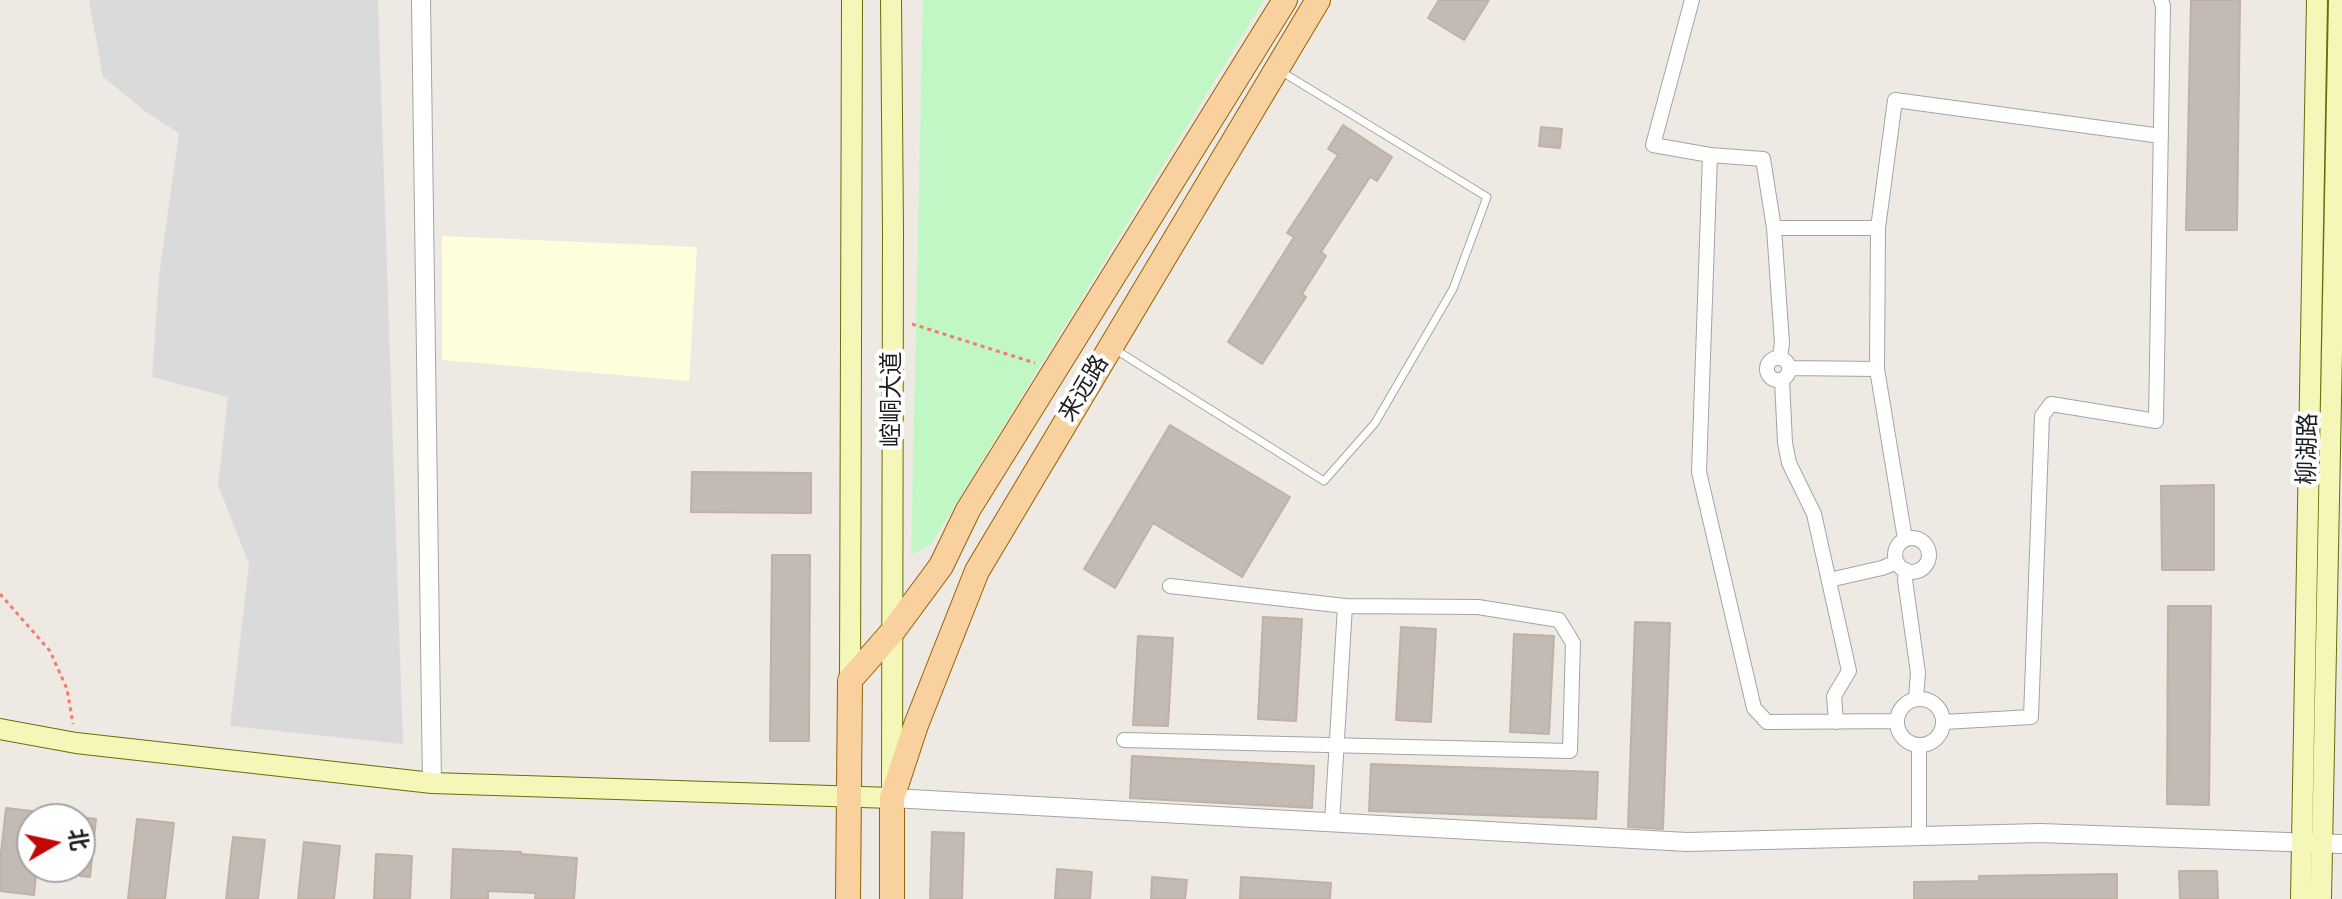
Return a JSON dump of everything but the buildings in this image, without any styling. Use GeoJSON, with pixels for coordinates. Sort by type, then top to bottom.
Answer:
{"type":"FeatureCollection","features":[{"type":"Feature","properties":{"kind":"main road","name":"崆峒大道"},"geometry":{"type":"LineString","coordinates":[[850,680],[852,0]]}},
{"type":"Feature","properties":{"kind":"main road","name":"崆峒大道"},"geometry":{"type":"LineString","coordinates":[[891,0],[892,798]]}},
{"type":"Feature","properties":{"kind":"main road","name":"来远路"},"geometry":{"type":"LineString","coordinates":[[850,680],[893,631],[941,566],[968,510],[1285,0]]}},
{"type":"Feature","properties":{"kind":"main road","name":"来远路"},"geometry":{"type":"LineString","coordinates":[[892,899],[892,798],[916,725],[977,571],[1318,0]]}},
{"type":"Feature","properties":{"kind":"main road","name":"柳湖路"},"geometry":{"type":"LineString","coordinates":[[2301,899],[2322,844],[2317,0]]}},
{"type":"Feature","properties":{"kind":"main road","name":"柳湖路"},"geometry":{"type":"LineString","coordinates":[[2321,899],[2339,0]]}},
{"type":"Feature","properties":{"kind":"main road"},"geometry":{"type":"LineString","coordinates":[[848,899],[850,680]]}},
{"type":"Feature","properties":{"kind":"main road"},"geometry":{"type":"LineString","coordinates":[[0,729],[76,743],[432,783],[892,798]]}},
{"type":"Feature","properties":{"kind":"street"},"geometry":{"type":"LineString","coordinates":[[421,0],[432,783]]}},
{"type":"Feature","properties":{"kind":"street"},"geometry":{"type":"LineString","coordinates":[[1692,0],[1653,145],[1710,155],[1763,159],[1774,228],[1784,369],[1785,443],[1789,463],[1814,514],[1849,671],[1834,696],[1836,722]]}},
{"type":"Feature","properties":{"kind":"street"},"geometry":{"type":"LineString","coordinates":[[1944,722],[2031,717],[2042,416],[2051,404],[2156,421],[2161,0]]}},
{"type":"Feature","properties":{"kind":"street"},"geometry":{"type":"LineString","coordinates":[[1905,539],[1877,369],[1878,228],[1895,100],[2161,136]]}},
{"type":"Feature","properties":{"kind":"street"},"geometry":{"type":"LineString","coordinates":[[1710,155],[1699,472],[1754,708],[1767,722],[1897,721]]}},
{"type":"Feature","properties":{"kind":"street"},"geometry":{"type":"LineString","coordinates":[[1774,228],[1878,228]]}},
{"type":"Feature","properties":{"kind":"street"},"geometry":{"type":"LineString","coordinates":[[1784,369],[1877,369]]}},
{"type":"Feature","properties":{"kind":"street"},"geometry":{"type":"LineString","coordinates":[[1829,580],[1882,568],[1902,566],[1919,570],[1925,566],[1929,554],[1924,542],[1905,539],[1897,549],[1902,566],[1905,580],[1918,673],[1916,698]]}},
{"type":"Feature","properties":{"kind":"street"},"geometry":{"type":"LineString","coordinates":[[1124,740],[1570,751],[1573,643],[1559,620],[1478,607],[1345,606],[1170,586]]}},
{"type":"Feature","properties":{"kind":"street"},"geometry":{"type":"LineString","coordinates":[[1332,822],[1345,606]]}},
{"type":"Feature","properties":{"kind":"street"},"geometry":{"type":"LineString","coordinates":[[1916,698],[1932,701],[1939,707],[1944,722],[1933,741],[1919,745],[1901,735],[1897,721],[1903,706],[1916,698]]}},
{"type":"Feature","properties":{"kind":"street"},"geometry":{"type":"LineString","coordinates":[[1919,745],[1919,836]]}},
{"type":"Feature","properties":{"kind":"street"},"geometry":{"type":"LineString","coordinates":[[892,798],[1687,842],[2040,833],[2322,844]]}},
{"type":"Feature","properties":{"kind":"lane"},"geometry":{"type":"LineString","coordinates":[[1110,346],[1324,481],[1375,423],[1453,289],[1487,197],[1277,68]]}},
{"type":"Feature","properties":{"kind":"path"},"geometry":{"type":"LineString","coordinates":[[893,318],[1055,369]]}},
{"type":"Feature","properties":{"kind":"path"},"geometry":{"type":"LineString","coordinates":[[0,594],[50,651],[67,689],[76,743]]}},
{"type":"Feature","properties":{"kind":"shaded area"},"geometry":{"type":"Polygon","coordinates":[[[89,0],[378,0],[403,744],[230,726],[249,564],[218,485],[228,397],[152,377],[159,276],[179,133],[146,112],[103,77],[89,0]]]}},
{"type":"Feature","properties":{"kind":"shaded area"},"geometry":{"type":"Polygon","coordinates":[[[442,236],[697,247],[689,381],[442,360],[442,236]]]}},
{"type":"Feature","properties":{"kind":"green space"},"geometry":{"type":"Polygon","coordinates":[[[923,0],[1264,0],[932,543],[911,555],[923,0]]]}}]}
